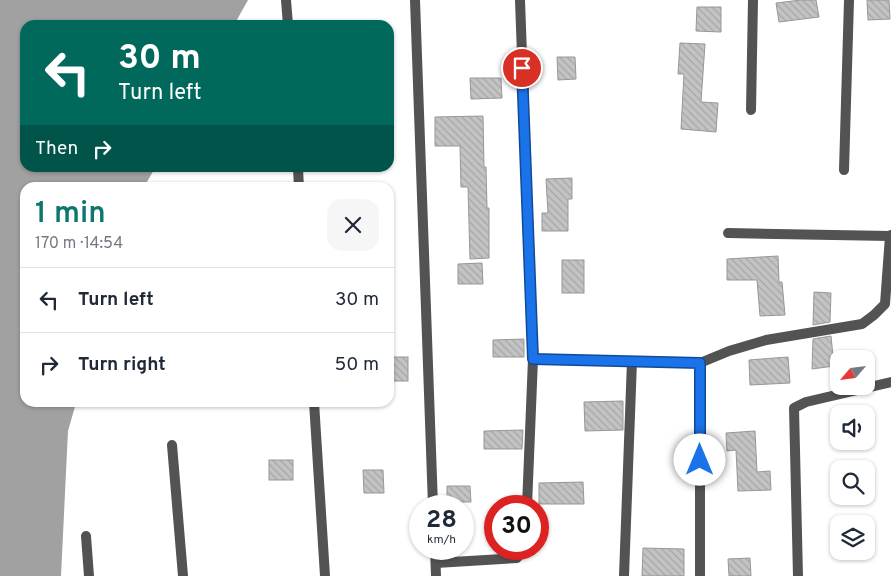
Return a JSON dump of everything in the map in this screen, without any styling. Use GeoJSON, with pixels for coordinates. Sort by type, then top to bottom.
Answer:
{"type":"FeatureCollection","features":[{"type":"Feature","properties":{"kind":"street"},"geometry":{"type":"LineString","coordinates":[[286,0],[288,20]]}},
{"type":"Feature","properties":{"kind":"street"},"geometry":{"type":"LineString","coordinates":[[415,0],[433,495]]}},
{"type":"Feature","properties":{"kind":"street"},"geometry":{"type":"LineString","coordinates":[[520,0],[533,359],[527,495]]}},
{"type":"Feature","properties":{"kind":"street"},"geometry":{"type":"LineString","coordinates":[[751,110],[753,0]]}},
{"type":"Feature","properties":{"kind":"street"},"geometry":{"type":"LineString","coordinates":[[844,170],[849,0]]}},
{"type":"Feature","properties":{"kind":"street"},"geometry":{"type":"LineString","coordinates":[[533,359],[700,363],[766,340],[862,324],[885,304],[890,236],[728,233]]}},
{"type":"Feature","properties":{"kind":"street"},"geometry":{"type":"LineString","coordinates":[[624,576],[632,361]]}},
{"type":"Feature","properties":{"kind":"street"},"geometry":{"type":"LineString","coordinates":[[700,363],[700,576]]}},
{"type":"Feature","properties":{"kind":"street"},"geometry":{"type":"LineString","coordinates":[[798,576],[794,408],[806,402],[891,382]]}},
{"type":"Feature","properties":{"kind":"street"},"geometry":{"type":"LineString","coordinates":[[314,407],[325,576]]}},
{"type":"Feature","properties":{"kind":"street"},"geometry":{"type":"LineString","coordinates":[[172,445],[183,576]]}},
{"type":"Feature","properties":{"kind":"street"},"geometry":{"type":"LineString","coordinates":[[86,536],[89,576]]}},
{"type":"Feature","properties":{"kind":"street"},"geometry":{"type":"LineString","coordinates":[[436,560],[436,576]]}},
{"type":"Feature","properties":{"kind":"street"},"geometry":{"type":"LineString","coordinates":[[436,563],[485,560]]}},
{"type":"Feature","properties":{"kind":"shaded area"},"geometry":{"type":"Polygon","coordinates":[[[0,0],[248,0],[237,20],[20,20],[20,172],[153,172],[147,182],[20,182],[20,407],[75,407],[68,431],[61,576],[0,576],[0,0]]]}},
{"type":"Feature","properties":{"kind":"building"},"geometry":{"type":"Polygon","coordinates":[[[816,0],[819,17],[779,22],[776,3],[816,0]]]}},
{"type":"Feature","properties":{"kind":"building"},"geometry":{"type":"Polygon","coordinates":[[[867,0],[889,0],[890,19],[868,20],[867,0]]]}},
{"type":"Feature","properties":{"kind":"building"},"geometry":{"type":"Polygon","coordinates":[[[697,7],[721,7],[721,32],[696,31],[697,7]]]}},
{"type":"Feature","properties":{"kind":"building"},"geometry":{"type":"Polygon","coordinates":[[[680,43],[705,44],[701,102],[718,103],[716,132],[681,129],[684,74],[678,74],[680,43]]]}},
{"type":"Feature","properties":{"kind":"building"},"geometry":{"type":"Polygon","coordinates":[[[557,57],[575,57],[576,79],[558,80],[557,57]]]}},
{"type":"Feature","properties":{"kind":"building"},"geometry":{"type":"Polygon","coordinates":[[[470,78],[501,78],[502,98],[471,99],[470,78]]]}},
{"type":"Feature","properties":{"kind":"building"},"geometry":{"type":"Polygon","coordinates":[[[483,116],[484,167],[486,167],[487,208],[489,208],[489,258],[470,259],[468,187],[461,187],[460,146],[435,146],[435,117],[483,116]]]}},
{"type":"Feature","properties":{"kind":"building"},"geometry":{"type":"Polygon","coordinates":[[[572,178],[572,199],[568,199],[568,231],[542,231],[542,213],[548,213],[546,179],[572,178]]]}},
{"type":"Feature","properties":{"kind":"building"},"geometry":{"type":"Polygon","coordinates":[[[778,256],[779,282],[782,282],[785,315],[760,316],[757,280],[727,280],[727,259],[778,256]]]}},
{"type":"Feature","properties":{"kind":"building"},"geometry":{"type":"Polygon","coordinates":[[[562,260],[584,260],[584,293],[562,293],[562,260]]]}},
{"type":"Feature","properties":{"kind":"building"},"geometry":{"type":"Polygon","coordinates":[[[482,263],[483,284],[458,284],[458,264],[482,263]]]}},
{"type":"Feature","properties":{"kind":"building"},"geometry":{"type":"Polygon","coordinates":[[[814,292],[831,293],[830,322],[813,325],[814,292]]]}},
{"type":"Feature","properties":{"kind":"building"},"geometry":{"type":"Polygon","coordinates":[[[831,336],[832,350],[830,350],[830,367],[812,369],[813,339],[831,336]]]}},
{"type":"Feature","properties":{"kind":"building"},"geometry":{"type":"Polygon","coordinates":[[[524,339],[524,357],[493,357],[493,340],[524,339]]]}},
{"type":"Feature","properties":{"kind":"building"},"geometry":{"type":"Polygon","coordinates":[[[394,357],[408,357],[408,381],[394,381],[394,357]]]}},
{"type":"Feature","properties":{"kind":"building"},"geometry":{"type":"Polygon","coordinates":[[[788,357],[790,383],[750,385],[749,360],[788,357]]]}},
{"type":"Feature","properties":{"kind":"building"},"geometry":{"type":"Polygon","coordinates":[[[623,401],[623,430],[585,431],[584,402],[623,401]]]}},
{"type":"Feature","properties":{"kind":"building"},"geometry":{"type":"Polygon","coordinates":[[[523,430],[522,449],[484,449],[484,431],[523,430]]]}},
{"type":"Feature","properties":{"kind":"building"},"geometry":{"type":"Polygon","coordinates":[[[755,431],[757,472],[770,471],[771,490],[738,491],[736,450],[727,451],[726,433],[755,431]]]}},
{"type":"Feature","properties":{"kind":"building"},"geometry":{"type":"Polygon","coordinates":[[[269,460],[293,460],[293,480],[269,480],[269,460]]]}},
{"type":"Feature","properties":{"kind":"building"},"geometry":{"type":"Polygon","coordinates":[[[363,470],[383,470],[384,493],[364,493],[363,470]]]}},
{"type":"Feature","properties":{"kind":"building"},"geometry":{"type":"Polygon","coordinates":[[[583,482],[584,504],[549,504],[549,495],[539,495],[539,483],[583,482]]]}},
{"type":"Feature","properties":{"kind":"building"},"geometry":{"type":"Polygon","coordinates":[[[447,486],[470,486],[471,495],[447,495],[447,486]]]}},
{"type":"Feature","properties":{"kind":"building"},"geometry":{"type":"Polygon","coordinates":[[[643,548],[684,549],[684,576],[642,576],[643,548]]]}},
{"type":"Feature","properties":{"kind":"building"},"geometry":{"type":"Polygon","coordinates":[[[750,558],[751,576],[729,576],[728,559],[750,558]]]}},
{"type":"Feature","properties":{"kind":"route"},"geometry":{"type":"LineString","coordinates":[[522,68],[533,359],[700,363],[700,460]]}}]}
